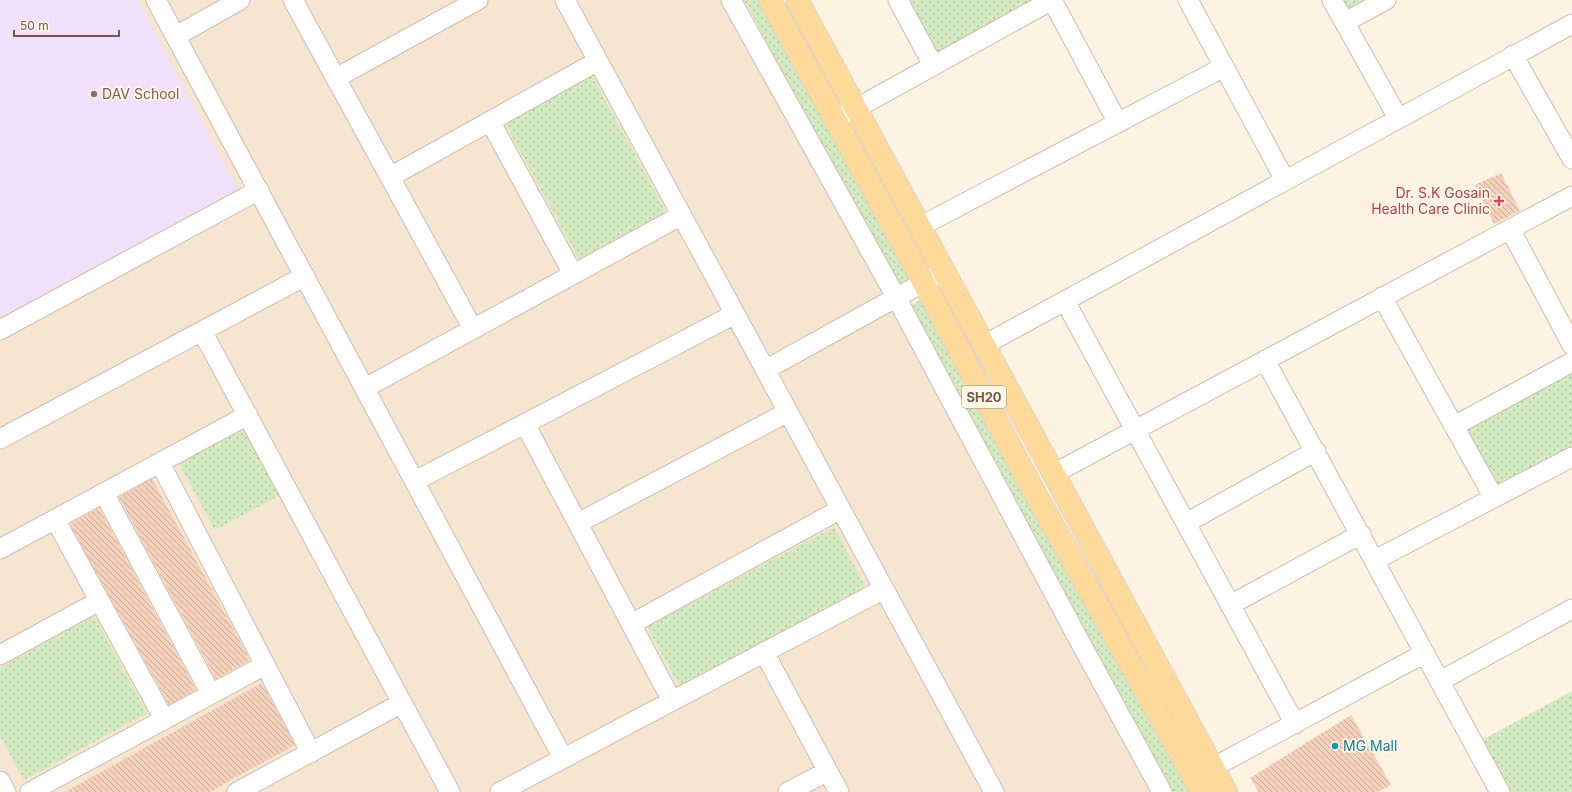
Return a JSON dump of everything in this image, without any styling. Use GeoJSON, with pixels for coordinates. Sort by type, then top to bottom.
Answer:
{"type":"FeatureCollection","features":[{"type":"Feature","properties":{"kind":"main road","name":"SH20"},"geometry":{"type":"LineString","coordinates":[[770,0],[924,283],[1031,486],[1214,786]]}},
{"type":"Feature","properties":{"kind":"main road","name":"SH20"},"geometry":{"type":"LineString","coordinates":[[797,0],[1054,474],[1214,786]]}},
{"type":"Feature","properties":{"kind":"street"},"geometry":{"type":"LineString","coordinates":[[156,0],[563,758]]}},
{"type":"Feature","properties":{"kind":"street"},"geometry":{"type":"LineString","coordinates":[[176,36],[240,0]]}},
{"type":"Feature","properties":{"kind":"street"},"geometry":{"type":"LineString","coordinates":[[293,0],[474,329]]}},
{"type":"Feature","properties":{"kind":"street"},"geometry":{"type":"LineString","coordinates":[[336,78],[478,0]]}},
{"type":"Feature","properties":{"kind":"street"},"geometry":{"type":"LineString","coordinates":[[566,0],[994,792]]}},
{"type":"Feature","properties":{"kind":"street"},"geometry":{"type":"LineString","coordinates":[[731,0],[896,298],[1076,635],[1162,792]]}},
{"type":"Feature","properties":{"kind":"street"},"geometry":{"type":"LineString","coordinates":[[898,0],[933,65]]}},
{"type":"Feature","properties":{"kind":"street"},"geometry":{"type":"LineString","coordinates":[[835,120],[1052,0],[1118,123]]}},
{"type":"Feature","properties":{"kind":"street"},"geometry":{"type":"LineString","coordinates":[[1188,0],[1285,180]]}},
{"type":"Feature","properties":{"kind":"street"},"geometry":{"type":"LineString","coordinates":[[1332,0],[1398,118]]}},
{"type":"Feature","properties":{"kind":"street"},"geometry":{"type":"LineString","coordinates":[[1345,22],[1386,0]]}},
{"type":"Feature","properties":{"kind":"street"},"geometry":{"type":"LineString","coordinates":[[984,345],[1572,24]]}},
{"type":"Feature","properties":{"kind":"street"},"geometry":{"type":"LineString","coordinates":[[1513,55],[1572,159]]}},
{"type":"Feature","properties":{"kind":"street"},"geometry":{"type":"LineString","coordinates":[[390,177],[598,61]]}},
{"type":"Feature","properties":{"kind":"street"},"geometry":{"type":"LineString","coordinates":[[919,227],[1224,67]]}},
{"type":"Feature","properties":{"kind":"street"},"geometry":{"type":"LineString","coordinates":[[490,121],[573,274]]}},
{"type":"Feature","properties":{"kind":"street"},"geometry":{"type":"LineString","coordinates":[[0,330],[259,190]]}},
{"type":"Feature","properties":{"kind":"street"},"geometry":{"type":"LineString","coordinates":[[1054,474],[1572,196]]}},
{"type":"Feature","properties":{"kind":"street"},"geometry":{"type":"LineString","coordinates":[[365,388],[682,215]]}},
{"type":"Feature","properties":{"kind":"street"},"geometry":{"type":"LineString","coordinates":[[1510,229],[1572,345]]}},
{"type":"Feature","properties":{"kind":"street"},"geometry":{"type":"LineString","coordinates":[[766,370],[943,271]]}},
{"type":"Feature","properties":{"kind":"street"},"geometry":{"type":"LineString","coordinates":[[0,439],[305,276]]}},
{"type":"Feature","properties":{"kind":"street"},"geometry":{"type":"LineString","coordinates":[[1382,297],[1494,498]]}},
{"type":"Feature","properties":{"kind":"street"},"geometry":{"type":"LineString","coordinates":[[1065,301],[1295,724]]}},
{"type":"Feature","properties":{"kind":"street"},"geometry":{"type":"LineString","coordinates":[[415,482],[735,314]]}},
{"type":"Feature","properties":{"kind":"street"},"geometry":{"type":"LineString","coordinates":[[202,330],[450,792]]}},
{"type":"Feature","properties":{"kind":"street"},"geometry":{"type":"LineString","coordinates":[[1265,360],[1316,451],[1500,792]]}},
{"type":"Feature","properties":{"kind":"street"},"geometry":{"type":"LineString","coordinates":[[1454,426],[1572,362]]}},
{"type":"Feature","properties":{"kind":"street"},"geometry":{"type":"LineString","coordinates":[[578,523],[788,412]]}},
{"type":"Feature","properties":{"kind":"street"},"geometry":{"type":"LineString","coordinates":[[0,549],[248,415]]}},
{"type":"Feature","properties":{"kind":"street"},"geometry":{"type":"LineString","coordinates":[[525,424],[672,701]]}},
{"type":"Feature","properties":{"kind":"street"},"geometry":{"type":"LineString","coordinates":[[1186,523],[1316,451]]}},
{"type":"Feature","properties":{"kind":"street"},"geometry":{"type":"LineString","coordinates":[[1375,560],[1572,457]]}},
{"type":"Feature","properties":{"kind":"street"},"geometry":{"type":"LineString","coordinates":[[160,463],[311,752]]}},
{"type":"Feature","properties":{"kind":"street"},"geometry":{"type":"LineString","coordinates":[[104,493],[211,694]]}},
{"type":"Feature","properties":{"kind":"street"},"geometry":{"type":"LineString","coordinates":[[631,624],[841,509]]}},
{"type":"Feature","properties":{"kind":"street"},"geometry":{"type":"LineString","coordinates":[[55,519],[164,719]]}},
{"type":"Feature","properties":{"kind":"street"},"geometry":{"type":"LineString","coordinates":[[1230,605],[1361,534]]}},
{"type":"Feature","properties":{"kind":"street"},"geometry":{"type":"LineString","coordinates":[[500,792],[884,589]]}},
{"type":"Feature","properties":{"kind":"street"},"geometry":{"type":"LineString","coordinates":[[0,655],[99,601]]}},
{"type":"Feature","properties":{"kind":"street"},"geometry":{"type":"LineString","coordinates":[[1440,681],[1572,609]]}},
{"type":"Feature","properties":{"kind":"street"},"geometry":{"type":"LineString","coordinates":[[764,652],[839,792]]}},
{"type":"Feature","properties":{"kind":"street"},"geometry":{"type":"LineString","coordinates":[[1214,786],[1295,724],[1425,653]]}},
{"type":"Feature","properties":{"kind":"street"},"geometry":{"type":"LineString","coordinates":[[30,792],[265,665]]}},
{"type":"Feature","properties":{"kind":"street"},"geometry":{"type":"LineString","coordinates":[[238,792],[402,703]]}},
{"type":"Feature","properties":{"kind":"street"},"geometry":{"type":"LineString","coordinates":[[788,792],[828,771]]}},
{"type":"Feature","properties":{"kind":"street"},"geometry":{"type":"LineString","coordinates":[[0,780],[6,792]]}},
{"type":"Feature","properties":{"kind":"shaded area"},"geometry":{"type":"Polygon","coordinates":[[[0,0],[727,0],[1155,792],[0,792],[0,0]]]}},
{"type":"Feature","properties":{"kind":"shaded area","name":"DAV School"},"geometry":{"type":"Polygon","coordinates":[[[0,0],[138,0],[238,189],[0,317],[0,0]]]}},
{"type":"Feature","properties":{"kind":"green space"},"geometry":{"type":"Polygon","coordinates":[[[744,0],[765,0],[913,277],[897,285],[744,0]]]}},
{"type":"Feature","properties":{"kind":"green space"},"geometry":{"type":"Polygon","coordinates":[[[1035,0],[936,53],[908,1],[1035,0]]]}},
{"type":"Feature","properties":{"kind":"green space"},"geometry":{"type":"Polygon","coordinates":[[[1344,0],[1368,0],[1349,10],[1344,0]]]}},
{"type":"Feature","properties":{"kind":"green space"},"geometry":{"type":"Polygon","coordinates":[[[592,76],[666,212],[579,259],[505,124],[592,76]]]}},
{"type":"Feature","properties":{"kind":"green space"},"geometry":{"type":"Polygon","coordinates":[[[924,298],[1191,792],[1170,792],[907,307],[924,298]]]}},
{"type":"Feature","properties":{"kind":"green space"},"geometry":{"type":"Polygon","coordinates":[[[1572,372],[1572,448],[1497,490],[1465,431],[1572,372]]]}},
{"type":"Feature","properties":{"kind":"green space"},"geometry":{"type":"Polygon","coordinates":[[[243,425],[280,495],[215,530],[177,460],[243,425]]]}},
{"type":"Feature","properties":{"kind":"green space"},"geometry":{"type":"Polygon","coordinates":[[[834,527],[866,588],[680,687],[647,627],[834,527]]]}},
{"type":"Feature","properties":{"kind":"green space"},"geometry":{"type":"Polygon","coordinates":[[[94,616],[147,713],[24,780],[0,736],[0,668],[94,616]]]}},
{"type":"Feature","properties":{"kind":"green space"},"geometry":{"type":"Polygon","coordinates":[[[1572,691],[1572,792],[1510,792],[1482,740],[1572,691]]]}},
{"type":"Feature","properties":{"kind":"building"},"geometry":{"type":"Polygon","coordinates":[[[1501,173],[1520,211],[1494,224],[1475,185],[1501,173]]]}},
{"type":"Feature","properties":{"kind":"building"},"geometry":{"type":"Polygon","coordinates":[[[152,479],[250,660],[216,679],[119,497],[152,479]]]}},
{"type":"Feature","properties":{"kind":"building"},"geometry":{"type":"Polygon","coordinates":[[[99,508],[196,690],[169,705],[70,524],[99,508]]]}},
{"type":"Feature","properties":{"kind":"building"},"geometry":{"type":"Polygon","coordinates":[[[262,683],[295,745],[210,792],[65,792],[262,683]]]}},
{"type":"Feature","properties":{"kind":"building","name":"MG Mall"},"geometry":{"type":"Polygon","coordinates":[[[1351,715],[1391,785],[1378,792],[1259,792],[1250,778],[1351,715]]]}},
{"type":"Feature","properties":{"kind":"place","name":"DAV School"},"geometry":{"type":"Point","coordinates":[94,94]}},
{"type":"Feature","properties":{"kind":"place","name":"Dr. S.K Gosain Health Care Clinic"},"geometry":{"type":"Point","coordinates":[1499,201]}},
{"type":"Feature","properties":{"kind":"place","name":"MG Mall"},"geometry":{"type":"Point","coordinates":[1335,746]}}]}
